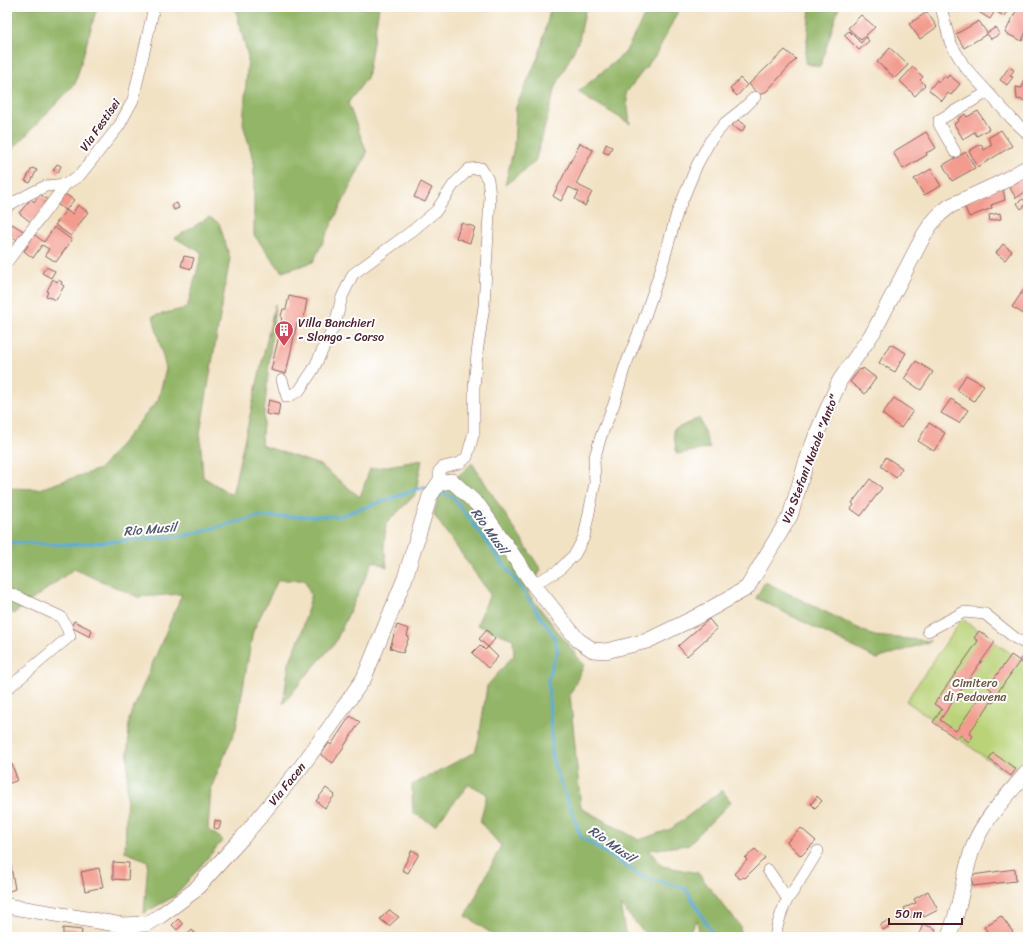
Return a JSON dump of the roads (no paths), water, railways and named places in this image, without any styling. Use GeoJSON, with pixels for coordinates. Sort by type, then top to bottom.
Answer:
{"type":"FeatureCollection","features":[{"type":"Feature","properties":{"kind":"street","name":"Via Festisei"},"geometry":{"type":"LineString","coordinates":[[66,184],[80,175],[119,126],[133,100],[154,7]]}},
{"type":"Feature","properties":{"kind":"street"},"geometry":{"type":"LineString","coordinates":[[941,7],[950,42],[964,66],[1012,119],[1028,134]]}},
{"type":"Feature","properties":{"kind":"street"},"geometry":{"type":"LineString","coordinates":[[955,152],[939,124],[939,120],[988,92]]}},
{"type":"Feature","properties":{"kind":"street"},"geometry":{"type":"LineString","coordinates":[[533,584],[558,571],[575,554],[584,537],[595,483],[594,460],[601,436],[614,404],[624,369],[643,322],[662,266],[677,213],[697,165],[710,141],[725,123],[746,107],[755,97]]}},
{"type":"Feature","properties":{"kind":"street","name":"Via Stefani Natale \"Anto\""},"geometry":{"type":"LineString","coordinates":[[439,483],[452,481],[479,506],[533,584],[578,640],[593,650],[606,651],[647,641],[696,616],[747,588],[790,516],[808,457],[840,380],[874,331],[931,224],[950,206],[1010,178],[1028,167]]}},
{"type":"Feature","properties":{"kind":"street"},"geometry":{"type":"LineString","coordinates":[[282,380],[287,397],[299,391],[314,370],[335,324],[342,297],[353,274],[412,231],[436,211],[454,184],[470,169],[481,168],[488,180],[490,197],[484,306],[477,353],[474,388],[474,432],[467,457],[460,463],[443,467],[439,471],[439,483]]}},
{"type":"Feature","properties":{"kind":"street"},"geometry":{"type":"LineString","coordinates":[[7,208],[46,186],[66,184]]}},
{"type":"Feature","properties":{"kind":"street"},"geometry":{"type":"LineString","coordinates":[[7,262],[66,184]]}},
{"type":"Feature","properties":{"kind":"street","name":"Via Facen"},"geometry":{"type":"LineString","coordinates":[[7,906],[122,925],[134,931],[160,916],[188,895],[243,837],[301,767],[364,678],[405,578],[430,496],[439,483]]}},
{"type":"Feature","properties":{"kind":"street"},"geometry":{"type":"LineString","coordinates":[[7,592],[61,618],[70,636],[7,689]]}},
{"type":"Feature","properties":{"kind":"street"},"geometry":{"type":"LineString","coordinates":[[928,631],[964,612],[985,614],[1015,638],[1028,645]]}},
{"type":"Feature","properties":{"kind":"street"},"geometry":{"type":"LineString","coordinates":[[948,937],[957,914],[968,862],[978,835],[991,816],[1028,771]]}},
{"type":"Feature","properties":{"kind":"street"},"geometry":{"type":"LineString","coordinates":[[775,937],[777,926],[787,898],[792,893],[818,852]]}},
{"type":"Feature","properties":{"kind":"street"},"geometry":{"type":"LineString","coordinates":[[768,870],[787,898]]}},
{"type":"Feature","properties":{"kind":"waterway","name":"Rio Musil"},"geometry":{"type":"LineString","coordinates":[[7,542],[66,545],[184,536],[256,517],[340,516],[424,487],[429,489]]}},
{"type":"Feature","properties":{"kind":"waterway","name":"Rio Musil"},"geometry":{"type":"LineString","coordinates":[[438,492],[453,497],[513,577],[554,636],[558,653],[554,659],[548,679],[553,762],[581,837],[641,876],[686,889],[713,937]]}},
{"type":"Feature","properties":{"kind":"place","name":"Villa Banchieri - Slongo - Corso"},"geometry":{"type":"Point","coordinates":[284,347]}},
{"type":"Feature","properties":{"kind":"park label","name":"Cimitero di Pedavena"},"geometry":{"type":"Point","coordinates":[975,690]}}]}
